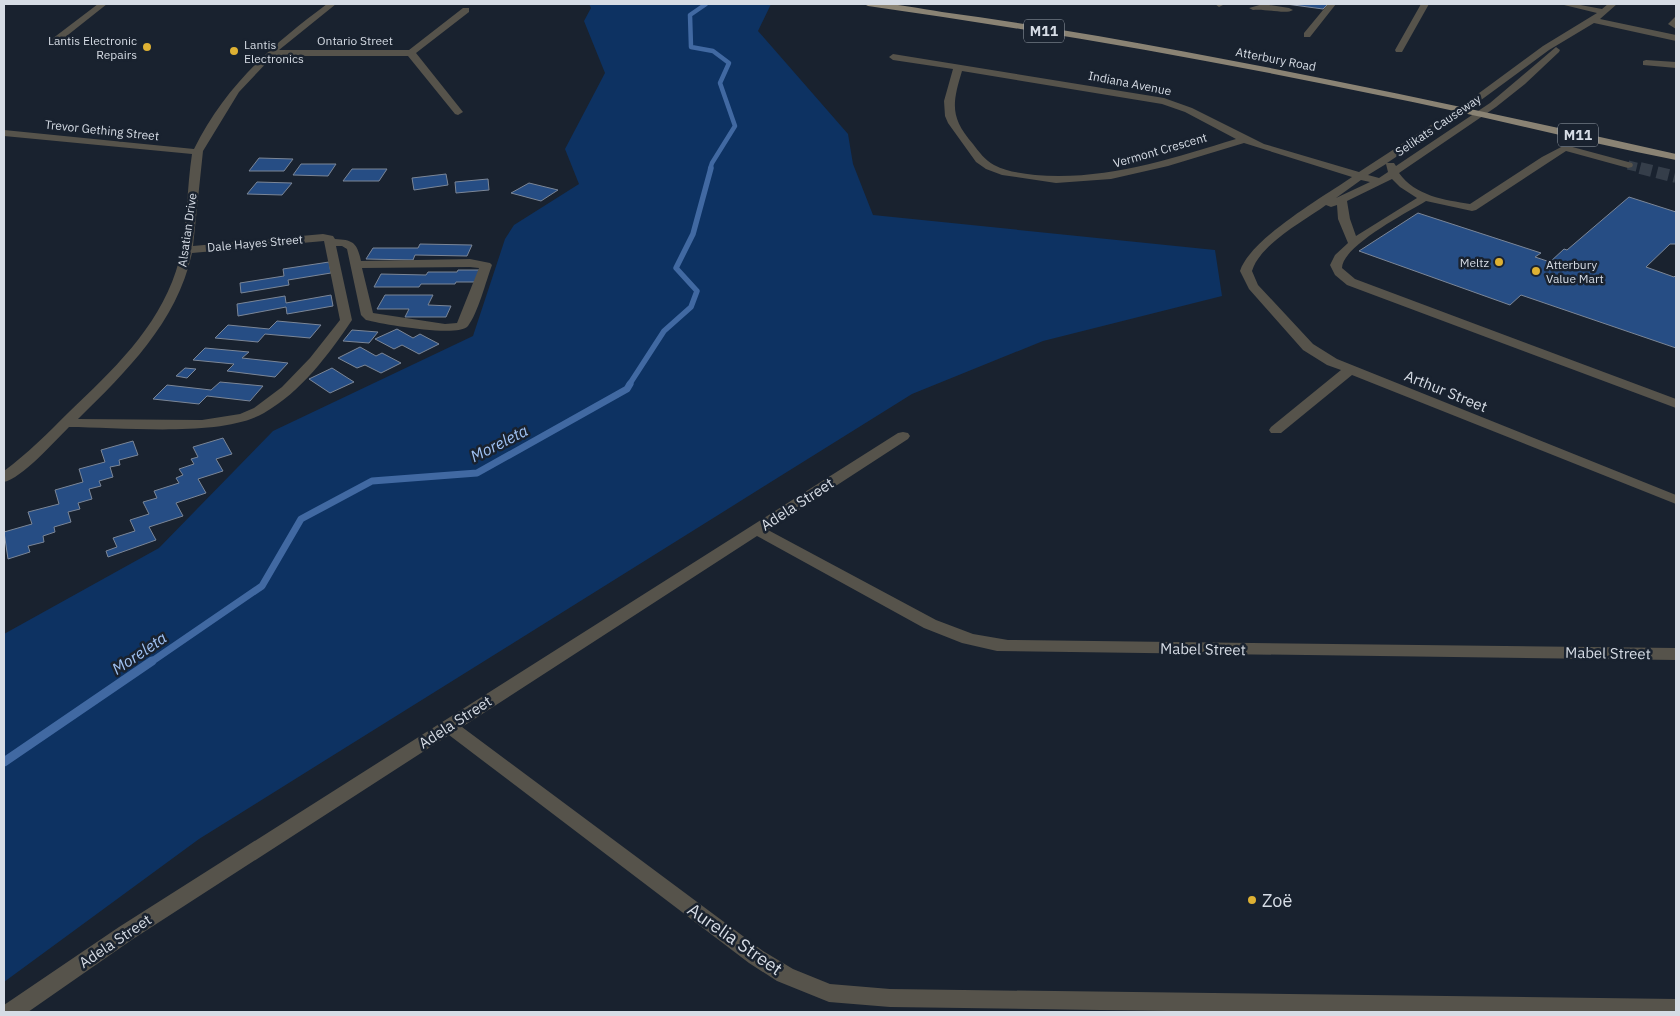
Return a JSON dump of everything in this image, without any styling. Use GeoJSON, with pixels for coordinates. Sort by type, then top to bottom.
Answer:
{"type":"FeatureCollection","features":[{"type":"Feature","properties":{"kind":"main road","name":"Atterbury Road"},"geometry":{"type":"LineString","coordinates":[[868,4],[898,5],[1289,66],[1435,93]]}},
{"type":"Feature","properties":{"kind":"main road","name":"Atterbury Road"},"geometry":{"type":"LineString","coordinates":[[898,5],[1467,103],[1492,105],[1676,148]]}},
{"type":"Feature","properties":{"kind":"main road","name":"Atterbury Road"},"geometry":{"type":"LineString","coordinates":[[1467,103],[1480,112],[1676,157]]}},
{"type":"Feature","properties":{"kind":"street"},"geometry":{"type":"LineString","coordinates":[[51,44],[103,4]]}},
{"type":"Feature","properties":{"kind":"street","name":"Alsatian Drive"},"geometry":{"type":"LineString","coordinates":[[4,478],[23,464],[66,423],[134,356],[153,332],[168,306],[178,283],[187,250],[198,152],[223,106],[270,52],[319,4]]}},
{"type":"Feature","properties":{"kind":"street","name":"Alsatian Drive"},"geometry":{"type":"LineString","coordinates":[[290,34],[332,4]]}},
{"type":"Feature","properties":{"kind":"street"},"geometry":{"type":"LineString","coordinates":[[1307,36],[1332,4]]}},
{"type":"Feature","properties":{"kind":"street"},"geometry":{"type":"LineString","coordinates":[[1399,50],[1425,4]]}},
{"type":"Feature","properties":{"kind":"street"},"geometry":{"type":"LineString","coordinates":[[1564,4],[1604,12]]}},
{"type":"Feature","properties":{"kind":"street","name":"Selikats Causeway"},"geometry":{"type":"LineString","coordinates":[[1249,261],[1270,240],[1309,212],[1546,48],[1593,20],[1613,4]]}},
{"type":"Feature","properties":{"kind":"street"},"geometry":{"type":"LineString","coordinates":[[1254,8],[1262,6],[1290,10]]}},
{"type":"Feature","properties":{"kind":"street"},"geometry":{"type":"LineString","coordinates":[[458,112],[411,53],[466,10]]}},
{"type":"Feature","properties":{"kind":"street"},"geometry":{"type":"LineString","coordinates":[[1676,19],[1672,22],[1676,26]]}},
{"type":"Feature","properties":{"kind":"street"},"geometry":{"type":"LineString","coordinates":[[1593,20],[1676,38]]}},
{"type":"Feature","properties":{"kind":"street","name":"Selikats Causeway"},"geometry":{"type":"LineString","coordinates":[[1309,212],[1342,200],[1380,182],[1492,105],[1535,70],[1566,37]]}},
{"type":"Feature","properties":{"kind":"street","name":"Ontario Street"},"geometry":{"type":"LineString","coordinates":[[270,52],[411,53]]}},
{"type":"Feature","properties":{"kind":"street","name":"Indiana Avenue"},"geometry":{"type":"LineString","coordinates":[[893,57],[1164,101],[1193,112],[1243,140],[1380,182]]}},
{"type":"Feature","properties":{"kind":"street"},"geometry":{"type":"LineString","coordinates":[[1646,64],[1676,65]]}},
{"type":"Feature","properties":{"kind":"street","name":"Vermont Crescent"},"geometry":{"type":"LineString","coordinates":[[958,68],[948,105],[950,119],[977,157],[992,168],[1006,173],[1038,179],[1061,180],[1110,177],[1243,140]]}},
{"type":"Feature","properties":{"kind":"street","name":"Trevor Gething Street"},"geometry":{"type":"LineString","coordinates":[[4,133],[198,152]]}},
{"type":"Feature","properties":{"kind":"street"},"geometry":{"type":"LineString","coordinates":[[1388,158],[1392,173],[1408,190],[1424,198],[1472,208],[1566,148],[1628,164]]}},
{"type":"Feature","properties":{"kind":"street"},"geometry":{"type":"LineString","coordinates":[[1403,166],[1413,180],[1422,187],[1472,208]]}},
{"type":"Feature","properties":{"kind":"street"},"geometry":{"type":"LineString","coordinates":[[1424,198],[1353,242],[1336,264],[1338,272],[1351,282],[1676,404]]}},
{"type":"Feature","properties":{"kind":"street"},"geometry":{"type":"LineString","coordinates":[[1342,200],[1344,219],[1353,242]]}},
{"type":"Feature","properties":{"kind":"street"},"geometry":{"type":"LineString","coordinates":[[66,423],[196,425],[246,417],[268,406],[302,374],[346,320],[327,240],[346,243],[352,248],[354,265],[367,314],[370,317],[454,328],[462,325],[486,265],[470,263],[354,265]]}},
{"type":"Feature","properties":{"kind":"street","name":"Dale Hayes Street"},"geometry":{"type":"LineString","coordinates":[[187,250],[327,240]]}},
{"type":"Feature","properties":{"kind":"street","name":"Arthur Street"},"geometry":{"type":"LineString","coordinates":[[1249,261],[1246,271],[1250,282],[1290,328],[1315,352],[1350,370],[1676,500]]}},
{"type":"Feature","properties":{"kind":"street"},"geometry":{"type":"LineString","coordinates":[[1276,430],[1350,370]]}},
{"type":"Feature","properties":{"kind":"street","name":"Adela Street"},"geometry":{"type":"LineString","coordinates":[[15,1011],[126,933],[903,436]]}},
{"type":"Feature","properties":{"kind":"street"},"geometry":{"type":"LineString","coordinates":[[4,461],[23,464]]}},
{"type":"Feature","properties":{"kind":"street","name":"Mabel Street"},"geometry":{"type":"LineString","coordinates":[[758,530],[930,624],[951,634],[984,644],[1676,654]]}},
{"type":"Feature","properties":{"kind":"street","name":"Aurelia Street"},"geometry":{"type":"LineString","coordinates":[[448,726],[756,958],[785,975],[829,993],[949,1000],[1676,1009]]}},
{"type":"Feature","properties":{"kind":"shaded area"},"geometry":{"type":"Polygon","coordinates":[[[589,4],[771,4],[758,31],[848,134],[853,164],[873,215],[1215,250],[1222,296],[1043,341],[912,394],[199,839],[4,982],[4,634],[159,548],[273,431],[473,336],[505,239],[514,225],[579,184],[565,149],[605,73],[584,21],[591,8],[589,4]]]}},
{"type":"Feature","properties":{"kind":"building"},"geometry":{"type":"Polygon","coordinates":[[[1286,4],[1328,4],[1323,9],[1286,4]]]}},
{"type":"Feature","properties":{"kind":"building"},"geometry":{"type":"Polygon","coordinates":[[[259,158],[293,159],[284,171],[249,171],[259,158]]]}},
{"type":"Feature","properties":{"kind":"building"},"geometry":{"type":"Polygon","coordinates":[[[301,164],[336,164],[328,176],[293,175],[301,164]]]}},
{"type":"Feature","properties":{"kind":"building"},"geometry":{"type":"Polygon","coordinates":[[[352,169],[387,169],[379,181],[343,181],[352,169]]]}},
{"type":"Feature","properties":{"kind":"building"},"geometry":{"type":"Polygon","coordinates":[[[446,174],[448,185],[414,190],[412,178],[446,174]]]}},
{"type":"Feature","properties":{"kind":"building"},"geometry":{"type":"Polygon","coordinates":[[[488,179],[489,190],[456,193],[455,182],[488,179]]]}},
{"type":"Feature","properties":{"kind":"building"},"geometry":{"type":"Polygon","coordinates":[[[257,182],[292,183],[282,195],[247,194],[257,182]]]}},
{"type":"Feature","properties":{"kind":"building"},"geometry":{"type":"Polygon","coordinates":[[[529,183],[558,190],[541,201],[511,193],[529,183]]]}},
{"type":"Feature","properties":{"kind":"building","name":"Atterbury Value Mart"},"geometry":{"type":"Polygon","coordinates":[[[1629,197],[1676,212],[1676,244],[1670,244],[1646,267],[1674,277],[1676,275],[1676,348],[1521,295],[1510,305],[1359,251],[1418,213],[1541,253],[1535,257],[1550,262],[1564,249],[1567,250],[1629,197]]]}},
{"type":"Feature","properties":{"kind":"building"},"geometry":{"type":"Polygon","coordinates":[[[420,244],[472,245],[467,256],[415,255],[413,260],[366,259],[373,248],[418,248],[420,244]]]}},
{"type":"Feature","properties":{"kind":"building"},"geometry":{"type":"Polygon","coordinates":[[[329,262],[331,273],[288,280],[289,285],[241,293],[240,283],[284,276],[283,269],[329,262]]]}},
{"type":"Feature","properties":{"kind":"building"},"geometry":{"type":"Polygon","coordinates":[[[458,270],[482,270],[476,282],[421,284],[419,287],[374,287],[381,274],[426,275],[428,272],[457,272],[458,270]]]}},
{"type":"Feature","properties":{"kind":"building"},"geometry":{"type":"Polygon","coordinates":[[[331,295],[333,306],[287,314],[286,307],[238,316],[237,304],[285,296],[286,303],[331,295]]]}},
{"type":"Feature","properties":{"kind":"building"},"geometry":{"type":"Polygon","coordinates":[[[385,295],[433,295],[428,305],[451,306],[446,317],[405,317],[409,309],[377,309],[385,295]]]}},
{"type":"Feature","properties":{"kind":"building"},"geometry":{"type":"Polygon","coordinates":[[[277,321],[321,325],[310,338],[265,334],[258,342],[215,338],[228,325],[269,329],[277,321]]]}},
{"type":"Feature","properties":{"kind":"building"},"geometry":{"type":"Polygon","coordinates":[[[397,329],[413,338],[420,334],[439,344],[419,354],[402,345],[394,349],[375,339],[397,329]]]}},
{"type":"Feature","properties":{"kind":"building"},"geometry":{"type":"Polygon","coordinates":[[[352,330],[378,332],[369,343],[343,341],[352,330]]]}},
{"type":"Feature","properties":{"kind":"building"},"geometry":{"type":"Polygon","coordinates":[[[360,347],[376,356],[382,353],[401,363],[381,373],[365,365],[357,368],[338,358],[360,347]]]}},
{"type":"Feature","properties":{"kind":"building"},"geometry":{"type":"Polygon","coordinates":[[[205,348],[249,352],[242,358],[288,363],[275,377],[227,371],[234,364],[193,360],[205,348]]]}},
{"type":"Feature","properties":{"kind":"building"},"geometry":{"type":"Polygon","coordinates":[[[185,368],[196,369],[187,378],[176,376],[185,368]]]}},
{"type":"Feature","properties":{"kind":"building"},"geometry":{"type":"Polygon","coordinates":[[[332,368],[354,382],[330,393],[309,379],[332,368]]]}},
{"type":"Feature","properties":{"kind":"building"},"geometry":{"type":"Polygon","coordinates":[[[220,382],[263,386],[250,401],[207,396],[199,404],[153,399],[167,385],[211,390],[220,382]]]}},
{"type":"Feature","properties":{"kind":"building"},"geometry":{"type":"Polygon","coordinates":[[[223,438],[232,454],[216,459],[223,471],[198,479],[206,493],[176,503],[183,516],[149,527],[156,540],[108,557],[106,551],[117,547],[113,538],[135,531],[130,520],[149,514],[143,502],[157,498],[154,491],[179,483],[176,478],[183,475],[179,469],[194,464],[191,459],[198,457],[193,447],[223,438]]]}},
{"type":"Feature","properties":{"kind":"building"},"geometry":{"type":"Polygon","coordinates":[[[133,441],[138,455],[119,460],[120,465],[110,467],[113,477],[99,481],[101,486],[89,489],[92,499],[78,503],[80,509],[68,512],[71,522],[54,527],[55,532],[43,536],[44,542],[28,546],[30,552],[8,559],[4,532],[32,524],[28,512],[59,504],[55,490],[83,482],[79,469],[105,462],[101,450],[133,441]]]}},
{"type":"Feature","properties":{"kind":"waterway","name":"Moreleta"},"geometry":{"type":"LineString","coordinates":[[706,4],[690,15],[691,47],[713,51],[729,63],[720,83],[735,126],[710,169]]}},
{"type":"Feature","properties":{"kind":"waterway","name":"Moreleta"},"geometry":{"type":"LineString","coordinates":[[629,385],[664,331],[691,307],[697,291],[676,268],[693,234],[711,168]]}},
{"type":"Feature","properties":{"kind":"waterway","name":"Moreleta"},"geometry":{"type":"LineString","coordinates":[[151,662],[262,586],[301,519],[372,481],[477,473],[627,389],[630,384]]}},
{"type":"Feature","properties":{"kind":"waterway","name":"Moreleta"},"geometry":{"type":"LineString","coordinates":[[4,762],[152,661]]}},
{"type":"Feature","properties":{"kind":"tunnel"},"geometry":{"type":"LineString","coordinates":[[1628,165],[1645,169]]}},
{"type":"Feature","properties":{"kind":"tunnel"},"geometry":{"type":"LineString","coordinates":[[1640,168],[1676,177]]}},
{"type":"Feature","properties":{"kind":"place","name":"Lantis Electronic Repairs"},"geometry":{"type":"Point","coordinates":[147,47]}},
{"type":"Feature","properties":{"kind":"place","name":"Lantis Electronics"},"geometry":{"type":"Point","coordinates":[234,51]}},
{"type":"Feature","properties":{"kind":"place","name":"Meltz"},"geometry":{"type":"Point","coordinates":[1499,262]}},
{"type":"Feature","properties":{"kind":"place","name":"Atterbury Value Mart"},"geometry":{"type":"Point","coordinates":[1536,271]}},
{"type":"Feature","properties":{"kind":"place","name":"Zoë"},"geometry":{"type":"Point","coordinates":[1252,900]}}]}
